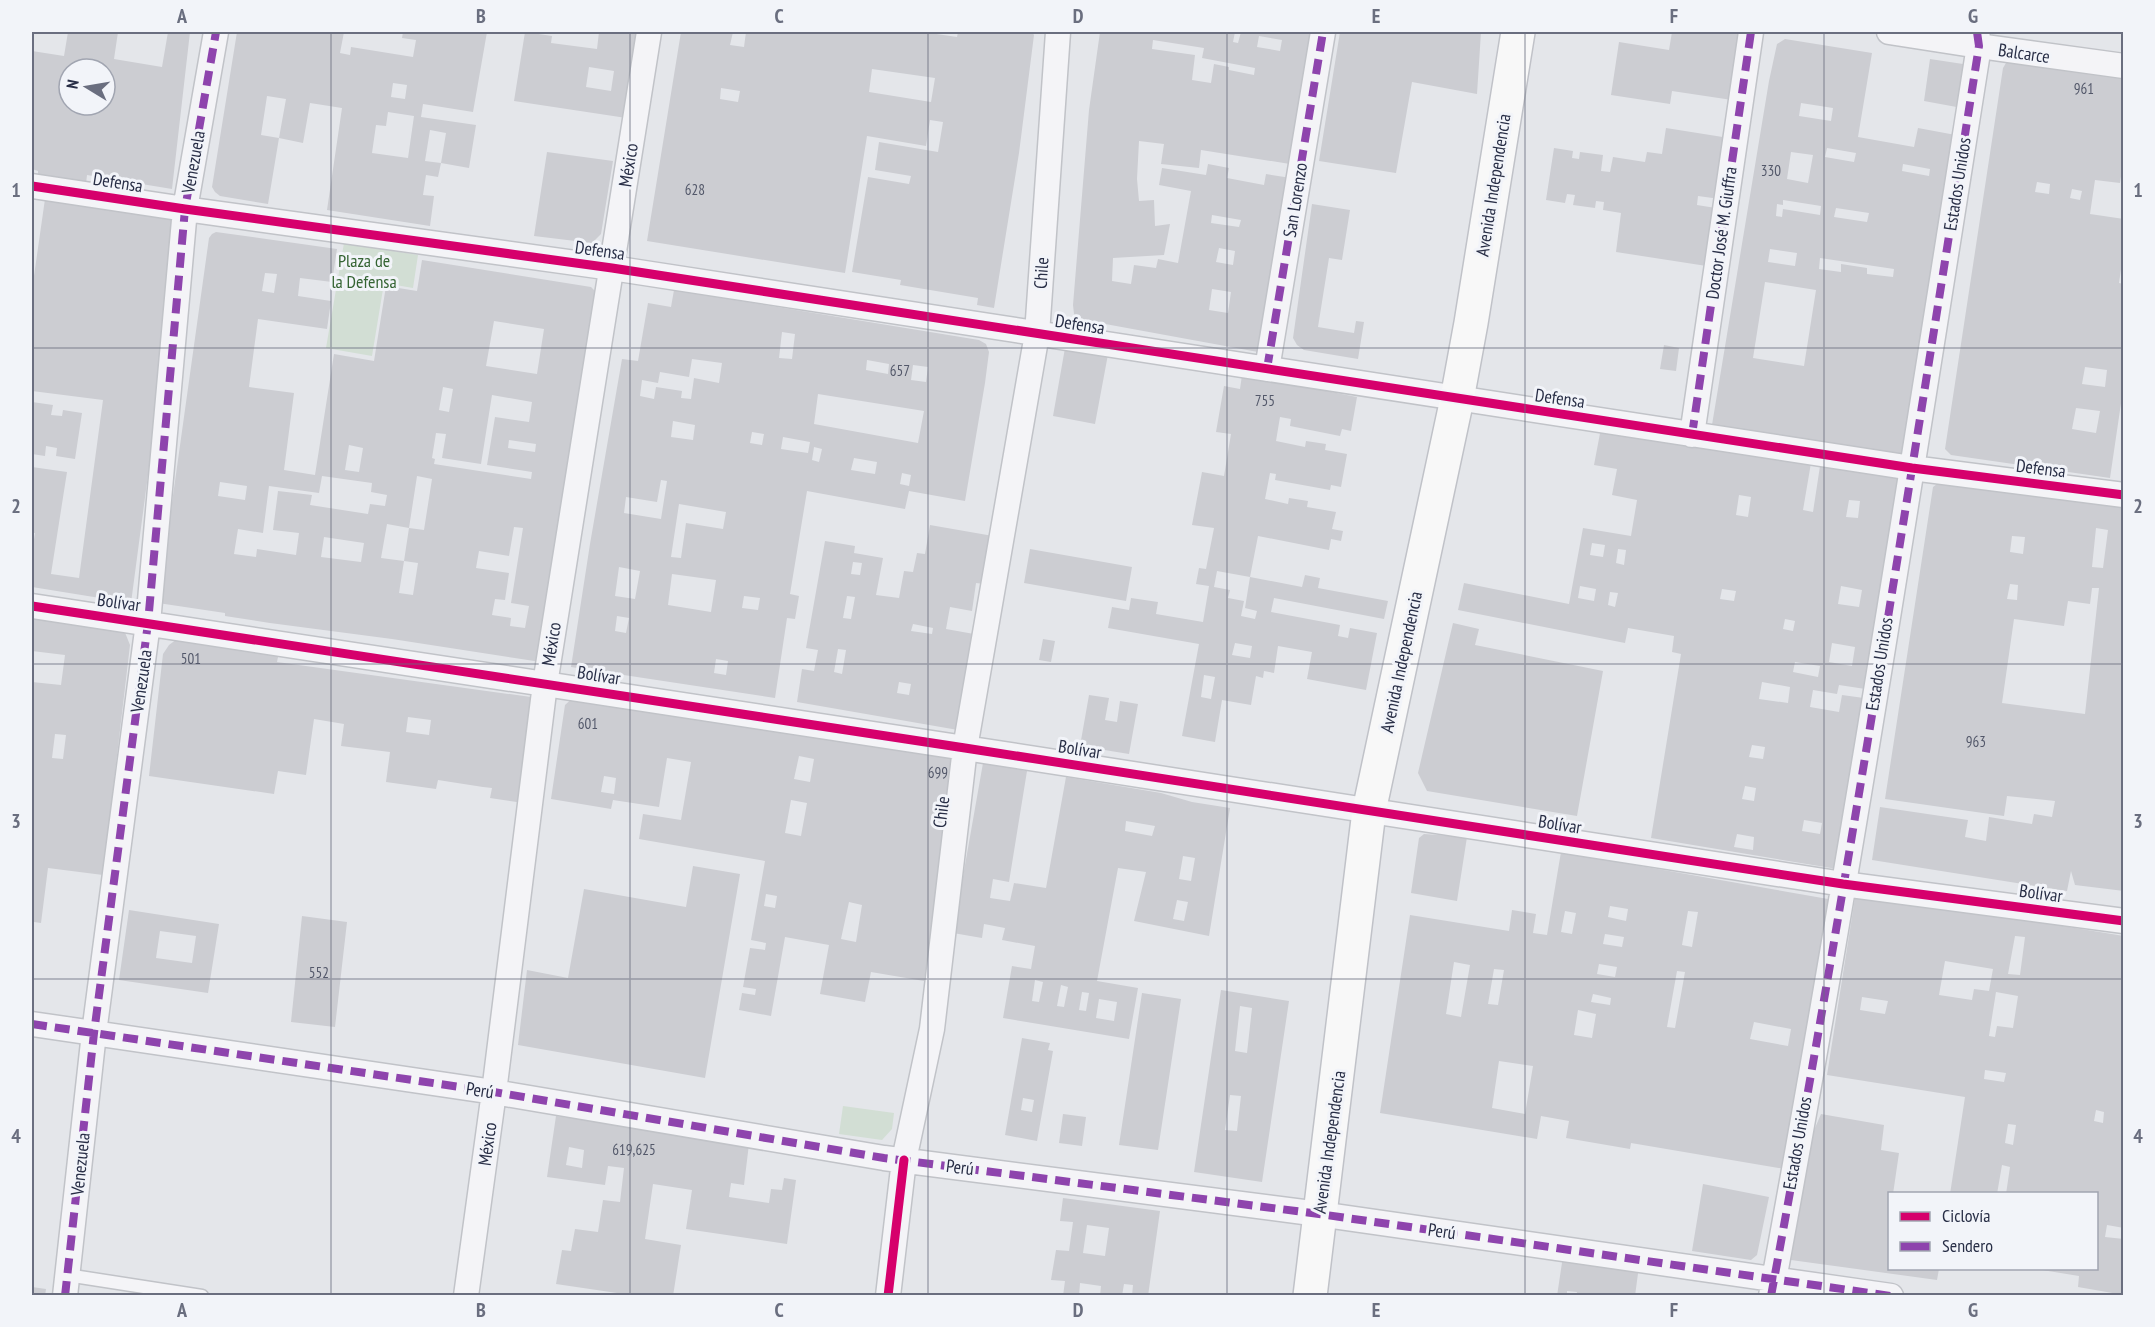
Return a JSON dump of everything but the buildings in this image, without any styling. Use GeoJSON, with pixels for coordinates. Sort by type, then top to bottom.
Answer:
{"type":"FeatureCollection","features":[{"type":"Feature","properties":{"kind":"main road","name":"Avenida Independencia"},"geometry":{"type":"LineString","coordinates":[[1310,1296],[1369,811],[1457,399],[1518,32]]}},
{"type":"Feature","properties":{"kind":"street","name":"Venezuela"},"geometry":{"type":"LineString","coordinates":[[66,1286],[94,1034],[148,623],[185,209],[216,32]]}},
{"type":"Feature","properties":{"kind":"street","name":"México"},"geometry":{"type":"LineString","coordinates":[[466,1296],[545,684],[649,32]]}},
{"type":"Feature","properties":{"kind":"street","name":"Chile"},"geometry":{"type":"LineString","coordinates":[[888,1296],[904,1160],[932,1029],[965,748],[1037,334],[1058,32]]}},
{"type":"Feature","properties":{"kind":"street","name":"San Lorenzo"},"geometry":{"type":"LineString","coordinates":[[1267,369],[1323,32]]}},
{"type":"Feature","properties":{"kind":"street","name":"Doctor José M. Giuffra"},"geometry":{"type":"LineString","coordinates":[[1692,435],[1751,32]]}},
{"type":"Feature","properties":{"kind":"street","name":"Balcarce"},"geometry":{"type":"LineString","coordinates":[[1889,32],[1978,39],[2124,66]]}},
{"type":"Feature","properties":{"kind":"street","name":"Estados Unidos"},"geometry":{"type":"LineString","coordinates":[[1772,1287],[1843,884],[1912,468],[1978,39]]}},
{"type":"Feature","properties":{"kind":"street","name":"Defensa"},"geometry":{"type":"LineString","coordinates":[[32,186],[612,268],[1912,468],[2124,495]]}},
{"type":"Feature","properties":{"kind":"street","name":"Bolívar"},"geometry":{"type":"LineString","coordinates":[[32,606],[1843,884],[2124,921]]}},
{"type":"Feature","properties":{"kind":"street","name":"Perú"},"geometry":{"type":"LineString","coordinates":[[32,1024],[494,1092],[904,1160],[1319,1214],[1772,1287],[1891,1296]]}},
{"type":"Feature","properties":{"kind":"lane"},"geometry":{"type":"LineString","coordinates":[[66,1286],[202,1296]]}},
{"type":"Feature","properties":{"kind":"green space","name":"Plaza de la Defensa"},"geometry":{"type":"Polygon","coordinates":[[[344,243],[418,255],[413,288],[384,283],[372,356],[326,348],[344,243]]]}},
{"type":"Feature","properties":{"kind":"green space"},"geometry":{"type":"Polygon","coordinates":[[[843,1106],[894,1113],[892,1129],[882,1140],[839,1134],[843,1106]]]}},
{"type":"Feature","properties":{"kind":"marked path"},"geometry":{"type":"LineString","coordinates":[[65,1296],[94,1033],[148,623],[185,209],[216,32]]}},
{"type":"Feature","properties":{"kind":"marked path"},"geometry":{"type":"LineString","coordinates":[[1267,369],[1323,32]]}},
{"type":"Feature","properties":{"kind":"marked path"},"geometry":{"type":"LineString","coordinates":[[1692,435],[1751,32]]}},
{"type":"Feature","properties":{"kind":"marked path"},"geometry":{"type":"LineString","coordinates":[[1771,1296],[1827,984],[1879,672],[1979,46],[1977,32]]}},
{"type":"Feature","properties":{"kind":"marked path"},"geometry":{"type":"LineString","coordinates":[[32,1024],[494,1092],[884,1158],[1319,1214],[1891,1296]]}},
{"type":"Feature","properties":{"kind":"cycle path"},"geometry":{"type":"LineString","coordinates":[[32,186],[612,268],[1912,468],[2124,495]]}},
{"type":"Feature","properties":{"kind":"cycle path"},"geometry":{"type":"LineString","coordinates":[[32,606],[1843,884],[2124,921]]}},
{"type":"Feature","properties":{"kind":"cycle path"},"geometry":{"type":"LineString","coordinates":[[888,1296],[904,1160]]}}]}
